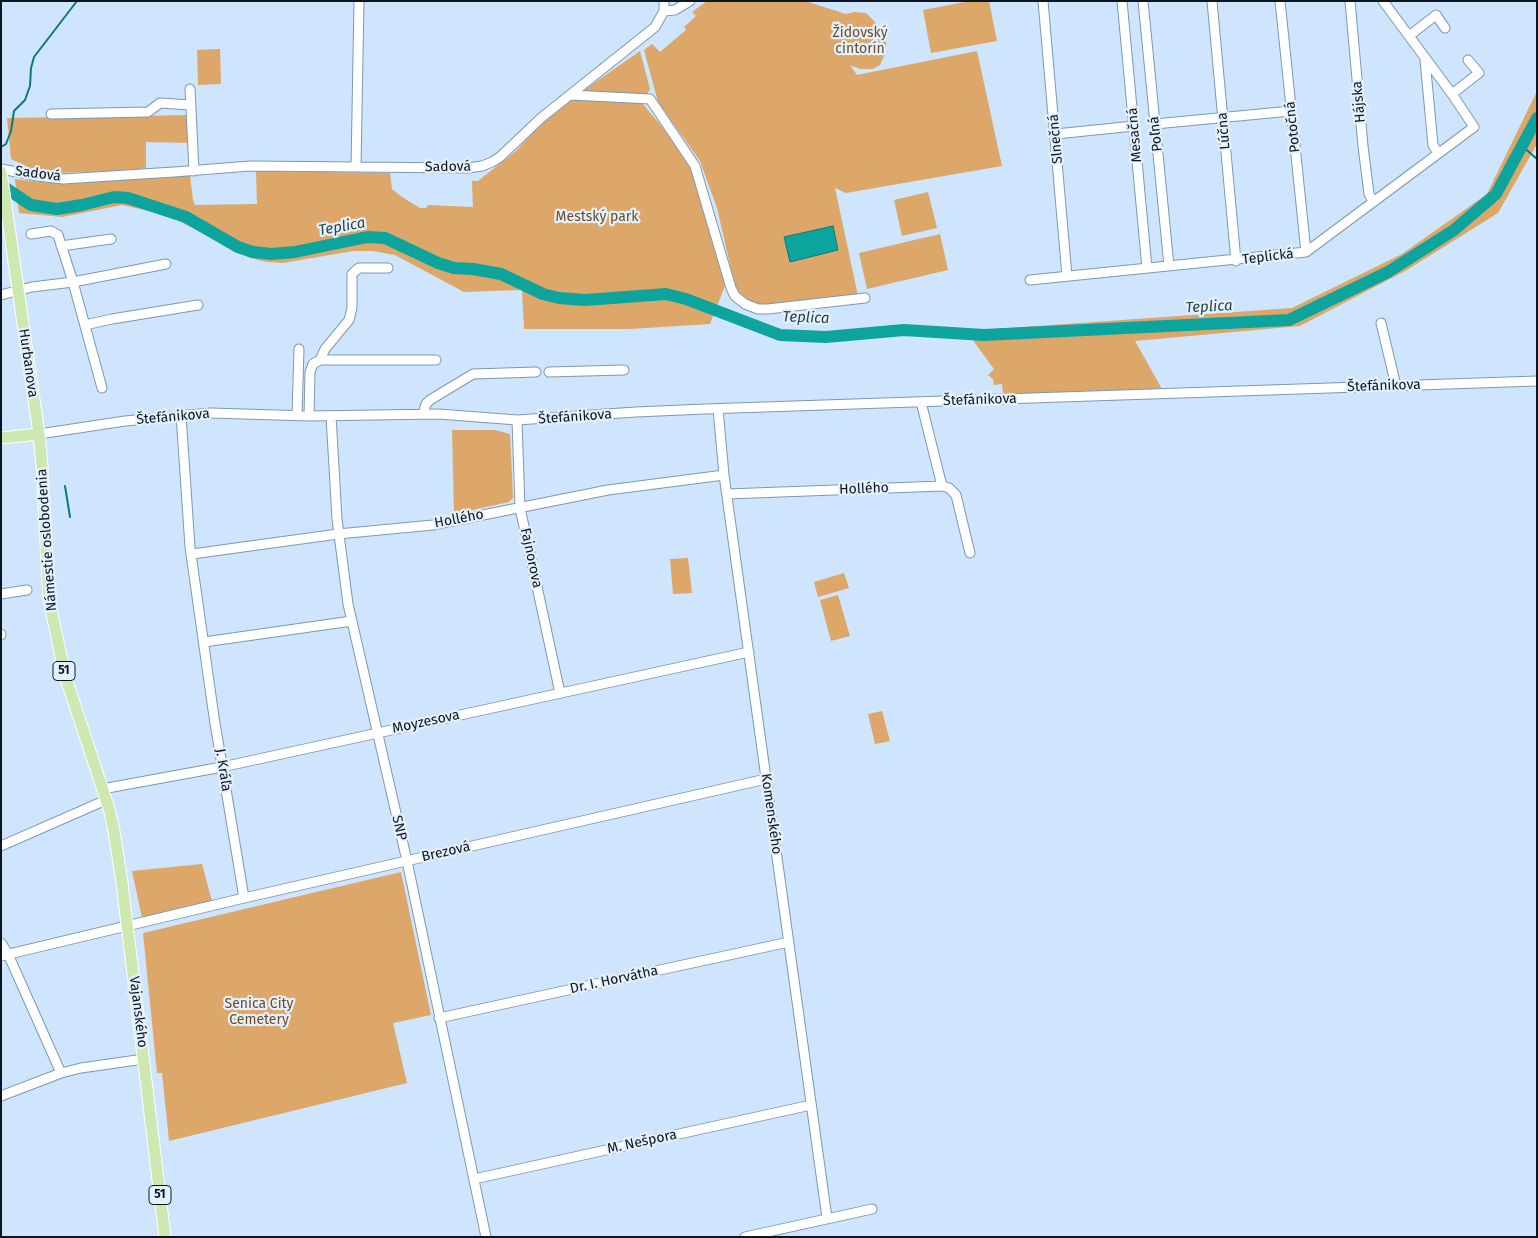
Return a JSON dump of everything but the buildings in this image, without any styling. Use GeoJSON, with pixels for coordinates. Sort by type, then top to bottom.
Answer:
{"type":"FeatureCollection","features":[{"type":"Feature","properties":{"kind":"main road","name":"Hurbanova"},"geometry":{"type":"LineString","coordinates":[[1,171],[39,434]]}},
{"type":"Feature","properties":{"kind":"main road"},"geometry":{"type":"LineString","coordinates":[[1,438],[39,434]]}},
{"type":"Feature","properties":{"kind":"main road","name":"Námestie oslobodenia"},"geometry":{"type":"LineString","coordinates":[[39,434],[49,600],[65,675],[104,795]]}},
{"type":"Feature","properties":{"kind":"main road","name":"Vajanského"},"geometry":{"type":"LineString","coordinates":[[104,795],[110,812],[118,855],[165,1237]]}},
{"type":"Feature","properties":{"kind":"street"},"geometry":{"type":"LineString","coordinates":[[356,167],[359,1]]}},
{"type":"Feature","properties":{"kind":"street"},"geometry":{"type":"LineString","coordinates":[[664,1],[664,12],[675,10],[690,1]]}},
{"type":"Feature","properties":{"kind":"street","name":"Slnečná"},"geometry":{"type":"LineString","coordinates":[[1043,1],[1067,276]]}},
{"type":"Feature","properties":{"kind":"street","name":"Mesačná"},"geometry":{"type":"LineString","coordinates":[[1122,1],[1147,268]]}},
{"type":"Feature","properties":{"kind":"street","name":"Poľná"},"geometry":{"type":"LineString","coordinates":[[1143,1],[1169,266]]}},
{"type":"Feature","properties":{"kind":"street","name":"Lúčna"},"geometry":{"type":"LineString","coordinates":[[1212,1],[1236,261]]}},
{"type":"Feature","properties":{"kind":"street","name":"Potočná"},"geometry":{"type":"LineString","coordinates":[[1280,1],[1306,252]]}},
{"type":"Feature","properties":{"kind":"street","name":"Hájska"},"geometry":{"type":"LineString","coordinates":[[1350,1],[1363,146],[1369,194],[1373,201]]}},
{"type":"Feature","properties":{"kind":"street","name":"Teplická"},"geometry":{"type":"LineString","coordinates":[[1030,280],[1236,261],[1306,252],[1474,127],[1383,1]]}},
{"type":"Feature","properties":{"kind":"street","name":"Sadová"},"geometry":{"type":"LineString","coordinates":[[1,171],[63,179],[250,166],[468,168],[482,166],[500,156],[541,118],[655,27],[664,12]]}},
{"type":"Feature","properties":{"kind":"street"},"geometry":{"type":"LineString","coordinates":[[1409,36],[1436,15],[1445,28]]}},
{"type":"Feature","properties":{"kind":"street","name":"Teplická"},"geometry":{"type":"LineString","coordinates":[[1425,59],[1433,145],[1438,153]]}},
{"type":"Feature","properties":{"kind":"street"},"geometry":{"type":"LineString","coordinates":[[1452,94],[1479,73],[1468,60]]}},
{"type":"Feature","properties":{"kind":"street"},"geometry":{"type":"LineString","coordinates":[[1428,88],[1443,82]]}},
{"type":"Feature","properties":{"kind":"street"},"geometry":{"type":"LineString","coordinates":[[190,89],[194,171]]}},
{"type":"Feature","properties":{"kind":"street"},"geometry":{"type":"LineString","coordinates":[[571,95],[650,99],[694,166],[731,288],[740,301],[751,307],[768,309],[864,298]]}},
{"type":"Feature","properties":{"kind":"street"},"geometry":{"type":"LineString","coordinates":[[51,114],[148,112],[160,103],[190,105]]}},
{"type":"Feature","properties":{"kind":"street"},"geometry":{"type":"LineString","coordinates":[[1155,124],[1291,111]]}},
{"type":"Feature","properties":{"kind":"street"},"geometry":{"type":"LineString","coordinates":[[1056,134],[1134,126]]}},
{"type":"Feature","properties":{"kind":"street"},"geometry":{"type":"LineString","coordinates":[[31,234],[52,231],[58,235],[102,388]]}},
{"type":"Feature","properties":{"kind":"street"},"geometry":{"type":"LineString","coordinates":[[61,246],[111,239]]}},
{"type":"Feature","properties":{"kind":"street"},"geometry":{"type":"LineString","coordinates":[[1,295],[32,287],[73,282],[166,264]]}},
{"type":"Feature","properties":{"kind":"street"},"geometry":{"type":"LineString","coordinates":[[320,360],[325,349],[349,320],[352,308],[352,274],[359,268],[388,268]]}},
{"type":"Feature","properties":{"kind":"street"},"geometry":{"type":"LineString","coordinates":[[85,325],[198,305]]}},
{"type":"Feature","properties":{"kind":"street"},"geometry":{"type":"LineString","coordinates":[[1381,324],[1396,386]]}},
{"type":"Feature","properties":{"kind":"street"},"geometry":{"type":"LineString","coordinates":[[297,415],[299,348]]}},
{"type":"Feature","properties":{"kind":"street"},"geometry":{"type":"LineString","coordinates":[[309,416],[310,372],[313,364],[320,360],[436,360]]}},
{"type":"Feature","properties":{"kind":"street"},"geometry":{"type":"LineString","coordinates":[[549,372],[624,370]]}},
{"type":"Feature","properties":{"kind":"street"},"geometry":{"type":"LineString","coordinates":[[423,414],[426,404],[430,400],[473,374],[536,372]]}},
{"type":"Feature","properties":{"kind":"street","name":"Štefánikova"},"geometry":{"type":"LineString","coordinates":[[39,434],[125,421],[222,412],[309,416],[423,414],[516,420],[718,408],[1537,382]]}},
{"type":"Feature","properties":{"kind":"street"},"geometry":{"type":"LineString","coordinates":[[921,402],[942,486],[949,488],[956,495],[970,553]]}},
{"type":"Feature","properties":{"kind":"street","name":"Komenského"},"geometry":{"type":"LineString","coordinates":[[718,408],[724,475],[827,1218]]}},
{"type":"Feature","properties":{"kind":"street","name":"J. Kráľa"},"geometry":{"type":"LineString","coordinates":[[181,415],[192,554],[222,767],[244,898]]}},
{"type":"Feature","properties":{"kind":"street","name":"SNP"},"geometry":{"type":"LineString","coordinates":[[331,416],[338,534],[352,621],[407,861],[486,1237]]}},
{"type":"Feature","properties":{"kind":"street","name":"Fajnorova"},"geometry":{"type":"LineString","coordinates":[[516,420],[520,508],[560,693]]}},
{"type":"Feature","properties":{"kind":"street","name":"Hollého"},"geometry":{"type":"LineString","coordinates":[[192,554],[338,534],[433,524],[608,490],[724,475]]}},
{"type":"Feature","properties":{"kind":"street","name":"Hollého"},"geometry":{"type":"LineString","coordinates":[[727,494],[942,486]]}},
{"type":"Feature","properties":{"kind":"street","name":"Námestie oslobodenia"},"geometry":{"type":"LineString","coordinates":[[1,594],[27,590]]}},
{"type":"Feature","properties":{"kind":"street"},"geometry":{"type":"LineString","coordinates":[[204,642],[352,621]]}},
{"type":"Feature","properties":{"kind":"street","name":"Moyzesova"},"geometry":{"type":"LineString","coordinates":[[1,846],[104,795],[222,767],[749,652]]}},
{"type":"Feature","properties":{"kind":"street","name":"Brezová"},"geometry":{"type":"LineString","coordinates":[[5,955],[244,898],[766,780]]}},
{"type":"Feature","properties":{"kind":"street","name":"Dr. I. Horvátha"},"geometry":{"type":"LineString","coordinates":[[439,1018],[789,942]]}},
{"type":"Feature","properties":{"kind":"street"},"geometry":{"type":"LineString","coordinates":[[1,943],[61,1073]]}},
{"type":"Feature","properties":{"kind":"street"},"geometry":{"type":"LineString","coordinates":[[1,1096],[61,1073],[81,1068],[144,1059]]}},
{"type":"Feature","properties":{"kind":"street","name":"M. Nešpora"},"geometry":{"type":"LineString","coordinates":[[474,1180],[811,1105]]}},
{"type":"Feature","properties":{"kind":"street"},"geometry":{"type":"LineString","coordinates":[[745,1237],[872,1209]]}},
{"type":"Feature","properties":{"kind":"green space","name":"Židovský cintorín"},"geometry":{"type":"Polygon","coordinates":[[[707,1],[805,1],[846,14],[854,12],[866,13],[881,31],[886,43],[885,54],[880,65],[873,69],[860,69],[850,65],[857,75],[977,51],[1002,166],[846,193],[835,188],[858,296],[764,305],[751,302],[735,286],[717,208],[700,161],[658,102],[644,50],[652,44],[660,52],[686,30],[684,27],[696,16],[692,12],[707,1]]]}},
{"type":"Feature","properties":{"kind":"green space"},"geometry":{"type":"Polygon","coordinates":[[[970,1],[989,1],[997,41],[931,53],[923,10],[970,1]]]}},
{"type":"Feature","properties":{"kind":"green space"},"geometry":{"type":"Polygon","coordinates":[[[220,49],[221,84],[198,85],[197,50],[220,49]]]}},
{"type":"Feature","properties":{"kind":"green space","name":"Mestský park"},"geometry":{"type":"Polygon","coordinates":[[[640,51],[650,89],[642,103],[678,146],[691,170],[725,286],[710,324],[630,329],[524,329],[522,290],[464,292],[395,255],[373,251],[353,251],[283,263],[267,262],[250,258],[177,220],[122,205],[62,217],[19,213],[15,179],[50,183],[190,175],[195,205],[257,204],[256,171],[390,173],[392,189],[420,208],[426,208],[428,205],[473,207],[472,181],[478,181],[516,151],[537,128],[580,93],[640,51]]]}},
{"type":"Feature","properties":{"kind":"green space"},"geometry":{"type":"Polygon","coordinates":[[[1537,91],[1537,144],[1498,213],[1407,270],[1300,326],[1135,341],[1162,389],[1003,395],[1002,384],[994,385],[993,379],[988,375],[994,369],[966,331],[1292,308],[1402,254],[1487,194],[1537,91]]]}},
{"type":"Feature","properties":{"kind":"green space"},"geometry":{"type":"Polygon","coordinates":[[[189,115],[191,143],[146,142],[146,168],[121,171],[52,173],[28,167],[11,159],[7,118],[189,115]]]}},
{"type":"Feature","properties":{"kind":"green space"},"geometry":{"type":"Polygon","coordinates":[[[928,192],[937,228],[902,236],[894,200],[928,192]]]}},
{"type":"Feature","properties":{"kind":"green space"},"geometry":{"type":"Polygon","coordinates":[[[940,234],[948,270],[867,289],[859,253],[940,234]]]}},
{"type":"Feature","properties":{"kind":"green space"},"geometry":{"type":"Polygon","coordinates":[[[452,430],[495,430],[510,434],[513,498],[509,502],[454,514],[452,430]]]}},
{"type":"Feature","properties":{"kind":"green space"},"geometry":{"type":"Polygon","coordinates":[[[688,558],[692,593],[673,594],[670,559],[688,558]]]}},
{"type":"Feature","properties":{"kind":"green space"},"geometry":{"type":"Polygon","coordinates":[[[844,573],[849,588],[818,597],[814,582],[844,573]]]}},
{"type":"Feature","properties":{"kind":"green space"},"geometry":{"type":"Polygon","coordinates":[[[838,595],[850,636],[831,641],[820,600],[838,595]]]}},
{"type":"Feature","properties":{"kind":"green space"},"geometry":{"type":"Polygon","coordinates":[[[882,711],[890,741],[875,744],[868,714],[882,711]]]}},
{"type":"Feature","properties":{"kind":"green space"},"geometry":{"type":"Polygon","coordinates":[[[202,864],[212,901],[142,918],[132,871],[202,864]]]}},
{"type":"Feature","properties":{"kind":"green space","name":"Senica City Cemetery"},"geometry":{"type":"Polygon","coordinates":[[[401,872],[431,1015],[393,1023],[407,1083],[169,1141],[162,1073],[157,1073],[143,933],[401,872]]]}},
{"type":"Feature","properties":{"kind":"shaded area"},"geometry":{"type":"Polygon","coordinates":[[[833,226],[838,250],[790,262],[784,237],[833,226]]]}},
{"type":"Feature","properties":{"kind":"waterway"},"geometry":{"type":"LineString","coordinates":[[1,147],[6,144],[11,131],[14,111],[25,100],[30,86],[34,57],[77,1]]}},
{"type":"Feature","properties":{"kind":"waterway","name":"Teplica"},"geometry":{"type":"LineString","coordinates":[[1,185],[31,205],[57,209],[114,197],[128,198],[186,217],[238,247],[253,252],[271,254],[295,252],[367,237],[385,238],[438,263],[454,268],[501,274],[543,294],[559,298],[585,300],[666,294],[686,299],[780,335],[826,337],[904,330],[984,335],[1289,320],[1388,272],[1454,230],[1496,194],[1537,118]]}},
{"type":"Feature","properties":{"kind":"waterway"},"geometry":{"type":"LineString","coordinates":[[1522,146],[1537,159]]}},
{"type":"Feature","properties":{"kind":"waterway"},"geometry":{"type":"LineString","coordinates":[[65,486],[70,517]]}}]}
